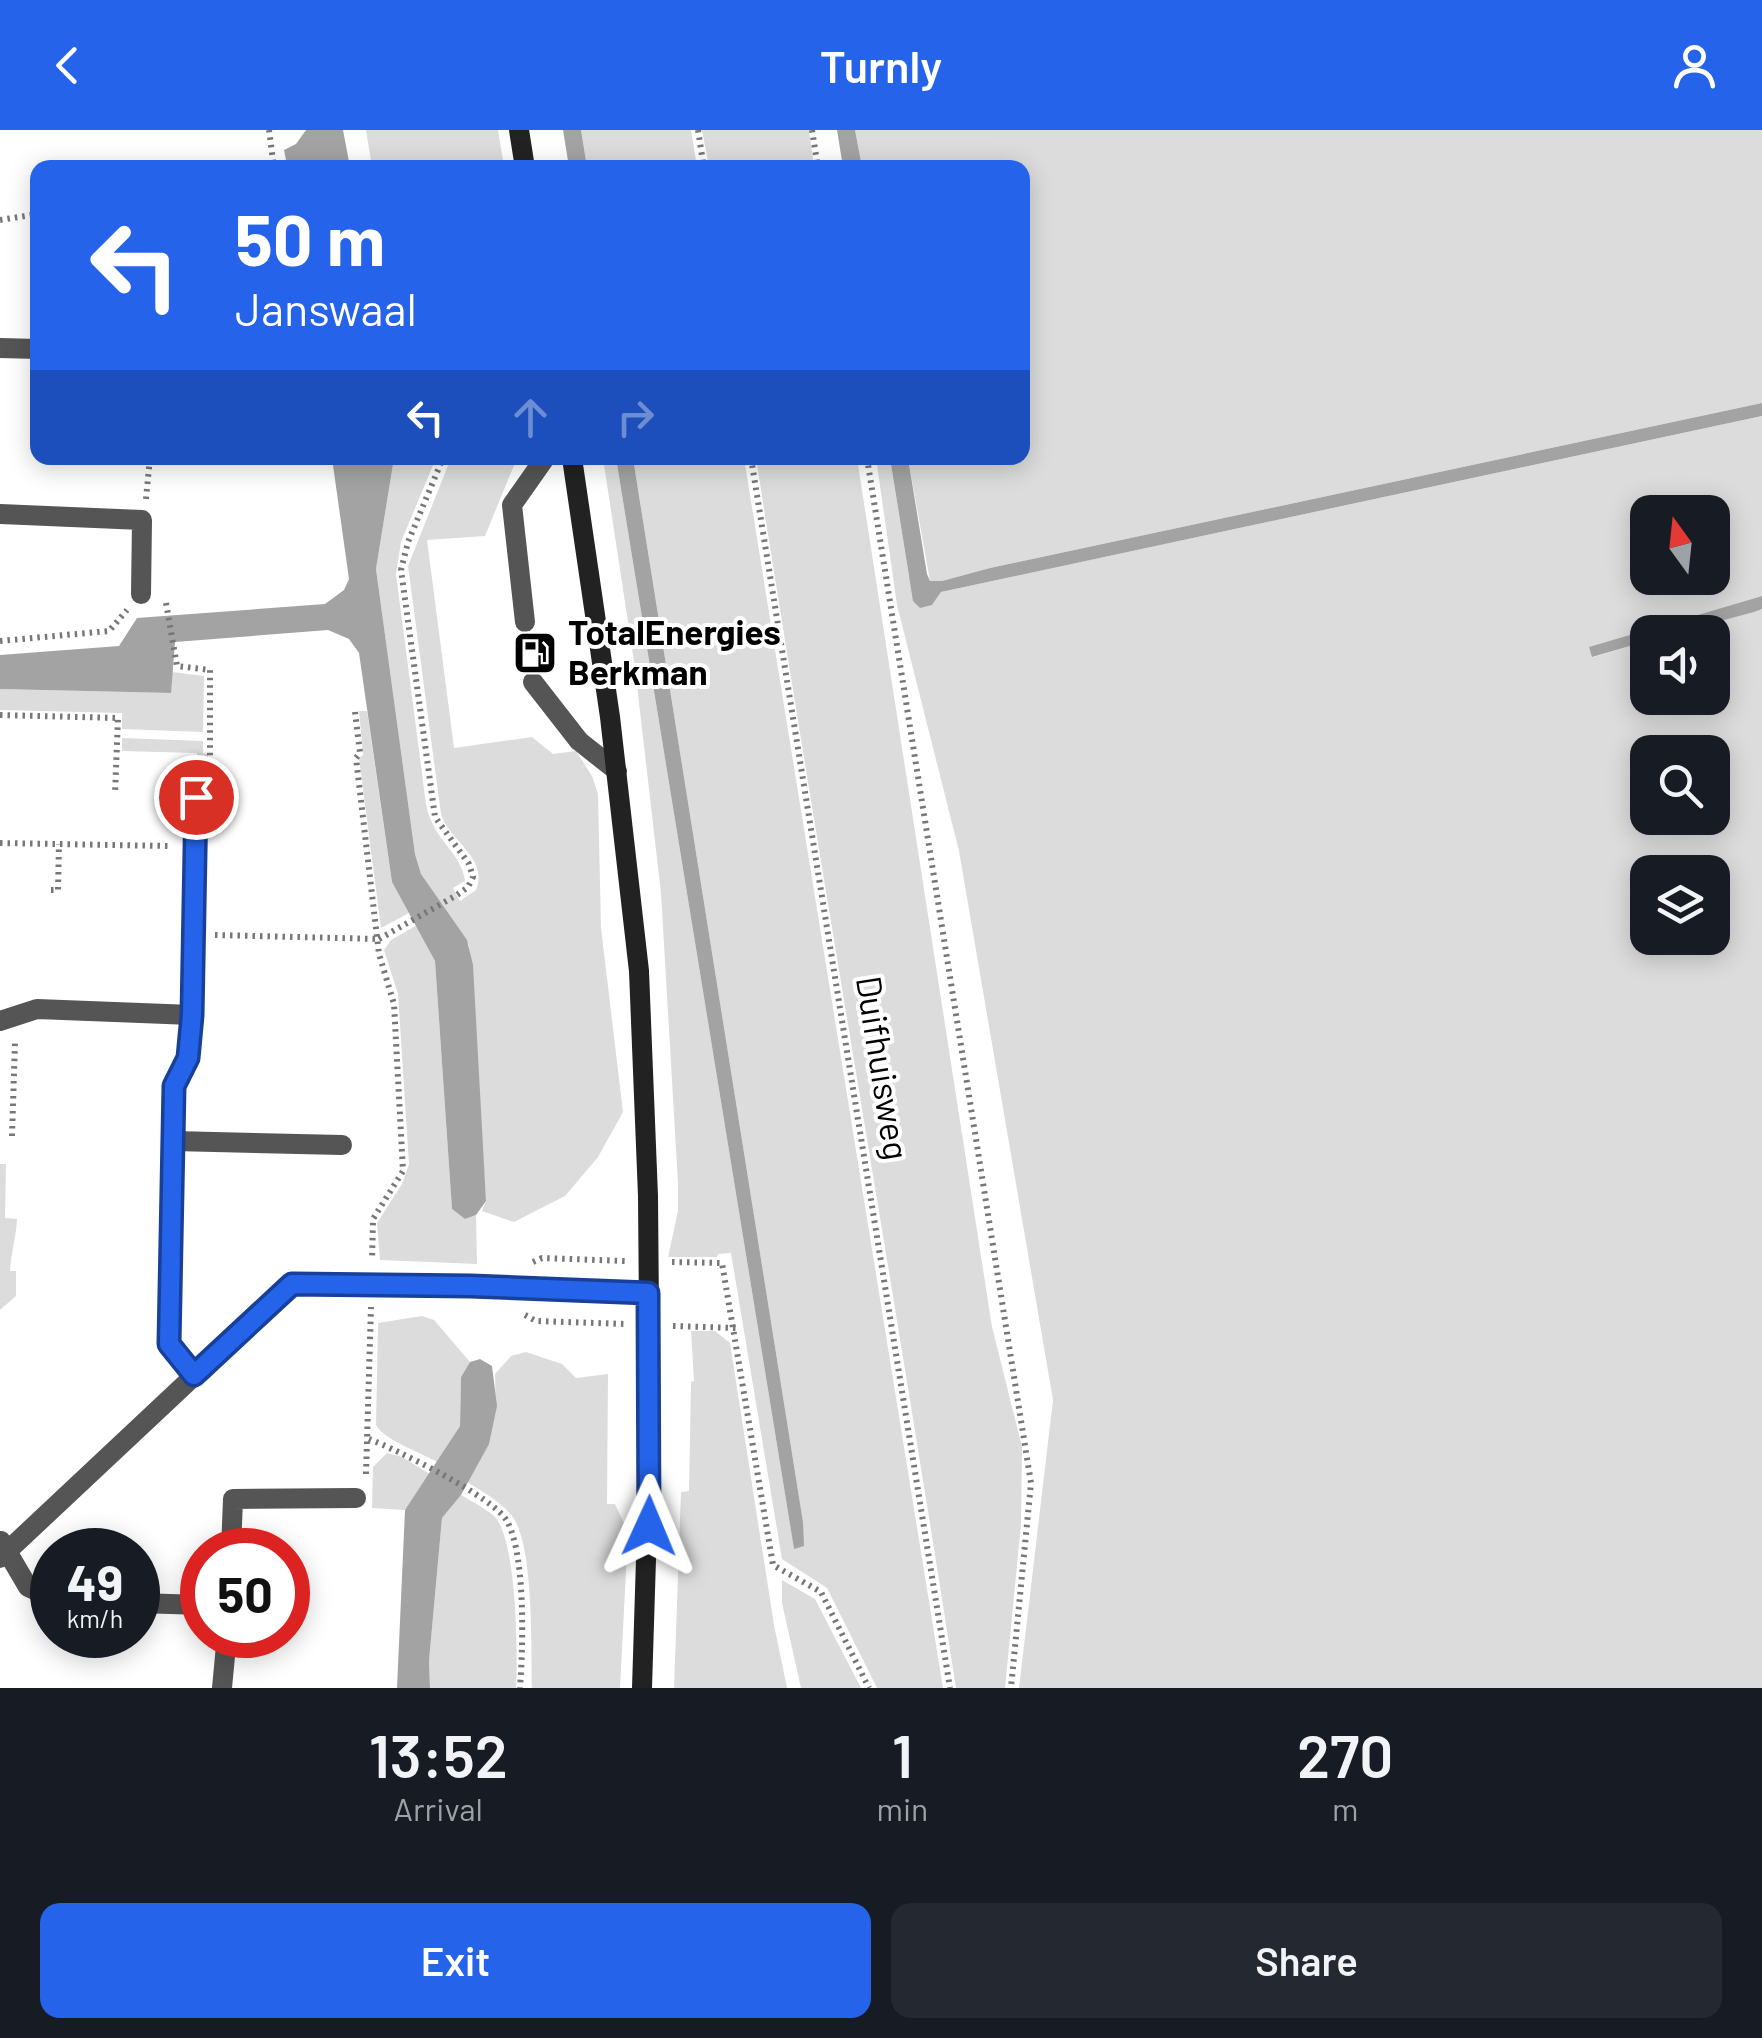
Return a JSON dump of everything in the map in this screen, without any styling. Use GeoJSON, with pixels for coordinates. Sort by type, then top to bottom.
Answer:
{"type":"FeatureCollection","features":[{"type":"Feature","properties":{"kind":"main road"},"geometry":{"type":"LineString","coordinates":[[519,130],[524,160]]}},
{"type":"Feature","properties":{"kind":"main road"},"geometry":{"type":"LineString","coordinates":[[573,465],[617,771],[639,972],[650,1488],[642,1688]]}},
{"type":"Feature","properties":{"kind":"street"},"geometry":{"type":"LineString","coordinates":[[0,348],[30,348]]}},
{"type":"Feature","properties":{"kind":"street"},"geometry":{"type":"LineString","coordinates":[[524,622],[512,504],[540,465]]}},
{"type":"Feature","properties":{"kind":"street"},"geometry":{"type":"LineString","coordinates":[[0,514],[142,520],[141,594]]}},
{"type":"Feature","properties":{"kind":"street"},"geometry":{"type":"LineString","coordinates":[[533,682],[579,741],[617,771]]}},
{"type":"Feature","properties":{"kind":"street"},"geometry":{"type":"LineString","coordinates":[[194,1375],[169,1344],[174,1086],[188,1058],[192,1015],[196,797]]}},
{"type":"Feature","properties":{"kind":"street"},"geometry":{"type":"LineString","coordinates":[[7,1018],[38,1009],[192,1015]]}},
{"type":"Feature","properties":{"kind":"street"},"geometry":{"type":"LineString","coordinates":[[173,1142],[342,1145]]}},
{"type":"Feature","properties":{"kind":"street"},"geometry":{"type":"LineString","coordinates":[[30,1588],[3,1549],[292,1284],[648,1293]]}},
{"type":"Feature","properties":{"kind":"street"},"geometry":{"type":"LineString","coordinates":[[232,1528],[233,1498],[356,1498]]}},
{"type":"Feature","properties":{"kind":"street"},"geometry":{"type":"LineString","coordinates":[[222,1688],[225,1658]]}},
{"type":"Feature","properties":{"kind":"path"},"geometry":{"type":"LineString","coordinates":[[268,130],[273,160]]}},
{"type":"Feature","properties":{"kind":"path"},"geometry":{"type":"LineString","coordinates":[[698,130],[703,160]]}},
{"type":"Feature","properties":{"kind":"path"},"geometry":{"type":"LineString","coordinates":[[812,130],[817,160]]}},
{"type":"Feature","properties":{"kind":"path"},"geometry":{"type":"LineString","coordinates":[[0,220],[30,215]]}},
{"type":"Feature","properties":{"kind":"path"},"geometry":{"type":"LineString","coordinates":[[142,520],[150,465]]}},
{"type":"Feature","properties":{"kind":"path"},"geometry":{"type":"LineString","coordinates":[[193,935],[379,939],[468,888],[473,877],[469,864],[435,817],[401,570],[408,542],[440,465]]}},
{"type":"Feature","properties":{"kind":"path","name":"Duifhuisweg"},"geometry":{"type":"LineString","coordinates":[[752,465],[950,1688]]}},
{"type":"Feature","properties":{"kind":"path"},"geometry":{"type":"LineString","coordinates":[[868,465],[1031,1483],[1012,1688]]}},
{"type":"Feature","properties":{"kind":"path"},"geometry":{"type":"LineString","coordinates":[[0,641],[109,631],[141,594]]}},
{"type":"Feature","properties":{"kind":"path"},"geometry":{"type":"LineString","coordinates":[[166,602],[177,666],[210,670],[210,797],[196,797]]}},
{"type":"Feature","properties":{"kind":"path"},"geometry":{"type":"LineString","coordinates":[[355,712],[360,753],[356,758],[379,954],[394,1004],[403,1171],[373,1219],[370,1439],[365,1486],[356,1498]]}},
{"type":"Feature","properties":{"kind":"path"},"geometry":{"type":"LineString","coordinates":[[0,715],[118,718],[115,794]]}},
{"type":"Feature","properties":{"kind":"path"},"geometry":{"type":"LineString","coordinates":[[0,843],[196,847]]}},
{"type":"Feature","properties":{"kind":"path"},"geometry":{"type":"LineString","coordinates":[[51,890],[58,890],[59,844]]}},
{"type":"Feature","properties":{"kind":"path"},"geometry":{"type":"LineString","coordinates":[[7,1018],[12,1136]]}},
{"type":"Feature","properties":{"kind":"path"},"geometry":{"type":"LineString","coordinates":[[648,1262],[722,1262],[773,1565],[821,1592],[869,1688]]}},
{"type":"Feature","properties":{"kind":"path"},"geometry":{"type":"LineString","coordinates":[[649,1325],[736,1328]]}},
{"type":"Feature","properties":{"kind":"path"},"geometry":{"type":"LineString","coordinates":[[370,1439],[416,1458],[506,1518],[516,1548],[523,1647],[520,1688]]}},
{"type":"Feature","properties":{"kind":"shaded area"},"geometry":{"type":"Polygon","coordinates":[[[306,130],[343,130],[349,160],[286,160],[284,150],[296,144],[306,130]]]}},
{"type":"Feature","properties":{"kind":"shaded area"},"geometry":{"type":"Polygon","coordinates":[[[366,130],[498,130],[503,160],[371,160],[366,130]]]}},
{"type":"Feature","properties":{"kind":"shaded area"},"geometry":{"type":"Polygon","coordinates":[[[563,130],[581,130],[586,160],[568,160],[563,130]]]}},
{"type":"Feature","properties":{"kind":"shaded area"},"geometry":{"type":"Polygon","coordinates":[[[581,130],[691,130],[696,160],[586,160],[581,130]]]}},
{"type":"Feature","properties":{"kind":"shaded area"},"geometry":{"type":"Polygon","coordinates":[[[702,130],[809,130],[813,160],[708,160],[702,130]]]}},
{"type":"Feature","properties":{"kind":"shaded area"},"geometry":{"type":"Polygon","coordinates":[[[837,130],[855,130],[861,160],[842,160],[837,130]]]}},
{"type":"Feature","properties":{"kind":"shaded area"},"geometry":{"type":"Polygon","coordinates":[[[855,130],[1762,130],[1762,403],[930,581],[909,465],[1030,465],[1030,160],[861,160],[855,130]]]}},
{"type":"Feature","properties":{"kind":"shaded area"},"geometry":{"type":"Polygon","coordinates":[[[1762,403],[1762,416],[941,592],[932,605],[920,608],[913,601],[891,465],[909,465],[930,581],[1762,403]]]}},
{"type":"Feature","properties":{"kind":"shaded area"},"geometry":{"type":"Polygon","coordinates":[[[1762,416],[1762,596],[1698,615],[1630,615],[1630,635],[1590,647],[1593,657],[1630,646],[1630,715],[1730,715],[1730,618],[1762,609],[1762,1688],[1019,1688],[1053,1400],[959,851],[897,605],[877,465],[891,465],[909,577],[932,605],[941,592],[1762,416]]]}},
{"type":"Feature","properties":{"kind":"shaded area"},"geometry":{"type":"Polygon","coordinates":[[[333,465],[393,465],[376,569],[415,854],[421,874],[467,940],[473,965],[486,1201],[476,1215],[465,1219],[452,1209],[435,961],[392,882],[359,653],[349,639],[328,630],[175,642],[171,693],[0,689],[0,655],[119,646],[137,618],[325,604],[344,590],[349,579],[333,465]]]}},
{"type":"Feature","properties":{"kind":"shaded area"},"geometry":{"type":"Polygon","coordinates":[[[393,465],[433,465],[401,542],[396,574],[426,804],[434,827],[462,871],[465,881],[453,888],[460,901],[476,890],[479,879],[473,859],[441,814],[408,566],[448,465],[514,465],[485,536],[427,540],[454,748],[532,737],[553,754],[576,751],[592,776],[598,794],[601,928],[623,1112],[598,1157],[565,1196],[514,1222],[482,1211],[486,1201],[469,945],[421,874],[415,854],[376,569],[393,465]]]}},
{"type":"Feature","properties":{"kind":"shaded area"},"geometry":{"type":"Polygon","coordinates":[[[604,465],[617,465],[794,1549],[803,1522],[634,465],[745,465],[943,1688],[877,1688],[827,1588],[782,1559],[731,1253],[717,1257],[668,1257],[678,1211],[678,1183],[661,893],[635,668],[604,465]]]}},
{"type":"Feature","properties":{"kind":"shaded area"},"geometry":{"type":"Polygon","coordinates":[[[617,465],[634,465],[803,1522],[804,1546],[794,1549],[617,465]]]}},
{"type":"Feature","properties":{"kind":"shaded area"},"geometry":{"type":"Polygon","coordinates":[[[757,465],[858,465],[992,1327],[1022,1447],[1021,1524],[1005,1688],[956,1688],[757,465]]]}},
{"type":"Feature","properties":{"kind":"shaded area"},"geometry":{"type":"Polygon","coordinates":[[[1762,596],[1762,609],[1754,612],[1730,618],[1730,615],[1698,615],[1762,596]]]}},
{"type":"Feature","properties":{"kind":"shaded area"},"geometry":{"type":"Polygon","coordinates":[[[1630,635],[1630,646],[1592,657],[1589,647],[1630,635]]]}},
{"type":"Feature","properties":{"kind":"shaded area"},"geometry":{"type":"Polygon","coordinates":[[[172,672],[204,676],[203,732],[122,729],[122,713],[0,710],[0,689],[170,693],[172,672]]]}},
{"type":"Feature","properties":{"kind":"shaded area"},"geometry":{"type":"Polygon","coordinates":[[[359,711],[367,711],[392,882],[409,913],[381,928],[359,758],[363,755],[359,711]]]}},
{"type":"Feature","properties":{"kind":"shaded area"},"geometry":{"type":"Polygon","coordinates":[[[122,738],[203,741],[203,753],[208,754],[208,779],[197,778],[197,753],[122,751],[122,738]]]}},
{"type":"Feature","properties":{"kind":"shaded area"},"geometry":{"type":"Polygon","coordinates":[[[417,925],[435,961],[452,1209],[465,1219],[476,1215],[477,1264],[380,1260],[377,1223],[402,1184],[409,1164],[398,994],[384,950],[391,940],[417,925]]]}},
{"type":"Feature","properties":{"kind":"shaded area"},"geometry":{"type":"Polygon","coordinates":[[[0,1164],[6,1164],[5,1218],[17,1219],[10,1271],[16,1271],[16,1296],[0,1310],[0,1164]]]}},
{"type":"Feature","properties":{"kind":"shaded area"},"geometry":{"type":"Polygon","coordinates":[[[422,1316],[434,1320],[470,1362],[461,1377],[460,1426],[437,1462],[394,1441],[376,1425],[378,1323],[422,1316]]]}},
{"type":"Feature","properties":{"kind":"shaded area"},"geometry":{"type":"Polygon","coordinates":[[[691,1331],[715,1331],[730,1343],[787,1688],[674,1688],[681,1492],[689,1491],[694,1381],[691,1331]]]}},
{"type":"Feature","properties":{"kind":"shaded area"},"geometry":{"type":"Polygon","coordinates":[[[526,1352],[562,1364],[576,1378],[608,1374],[607,1504],[615,1504],[628,1532],[620,1688],[532,1688],[528,1572],[519,1530],[502,1506],[467,1482],[490,1431],[495,1374],[511,1356],[526,1352]]]}},
{"type":"Feature","properties":{"kind":"shaded area"},"geometry":{"type":"Polygon","coordinates":[[[480,1359],[492,1366],[497,1406],[489,1444],[461,1495],[442,1518],[430,1688],[397,1688],[405,1510],[460,1426],[461,1377],[470,1362],[480,1359]]]}},
{"type":"Feature","properties":{"kind":"shaded area"},"geometry":{"type":"Polygon","coordinates":[[[387,1453],[430,1474],[405,1510],[372,1508],[373,1467],[387,1453]]]}},
{"type":"Feature","properties":{"kind":"shaded area"},"geometry":{"type":"Polygon","coordinates":[[[461,1495],[494,1516],[502,1528],[512,1571],[516,1688],[430,1688],[442,1518],[461,1495]]]}},
{"type":"Feature","properties":{"kind":"shaded area"},"geometry":{"type":"Polygon","coordinates":[[[782,1580],[815,1599],[861,1688],[801,1688],[782,1603],[782,1580]]]}},
{"type":"Feature","properties":{"kind":"place","name":"TotalEnergies Berkman"},"geometry":{"type":"Point","coordinates":[535,653]}},
{"type":"Feature","properties":{"kind":"route"},"geometry":{"type":"LineString","coordinates":[[196,797],[192,1015],[188,1058],[174,1086],[169,1344],[194,1375],[292,1284],[648,1293],[649,1526]]}}]}
